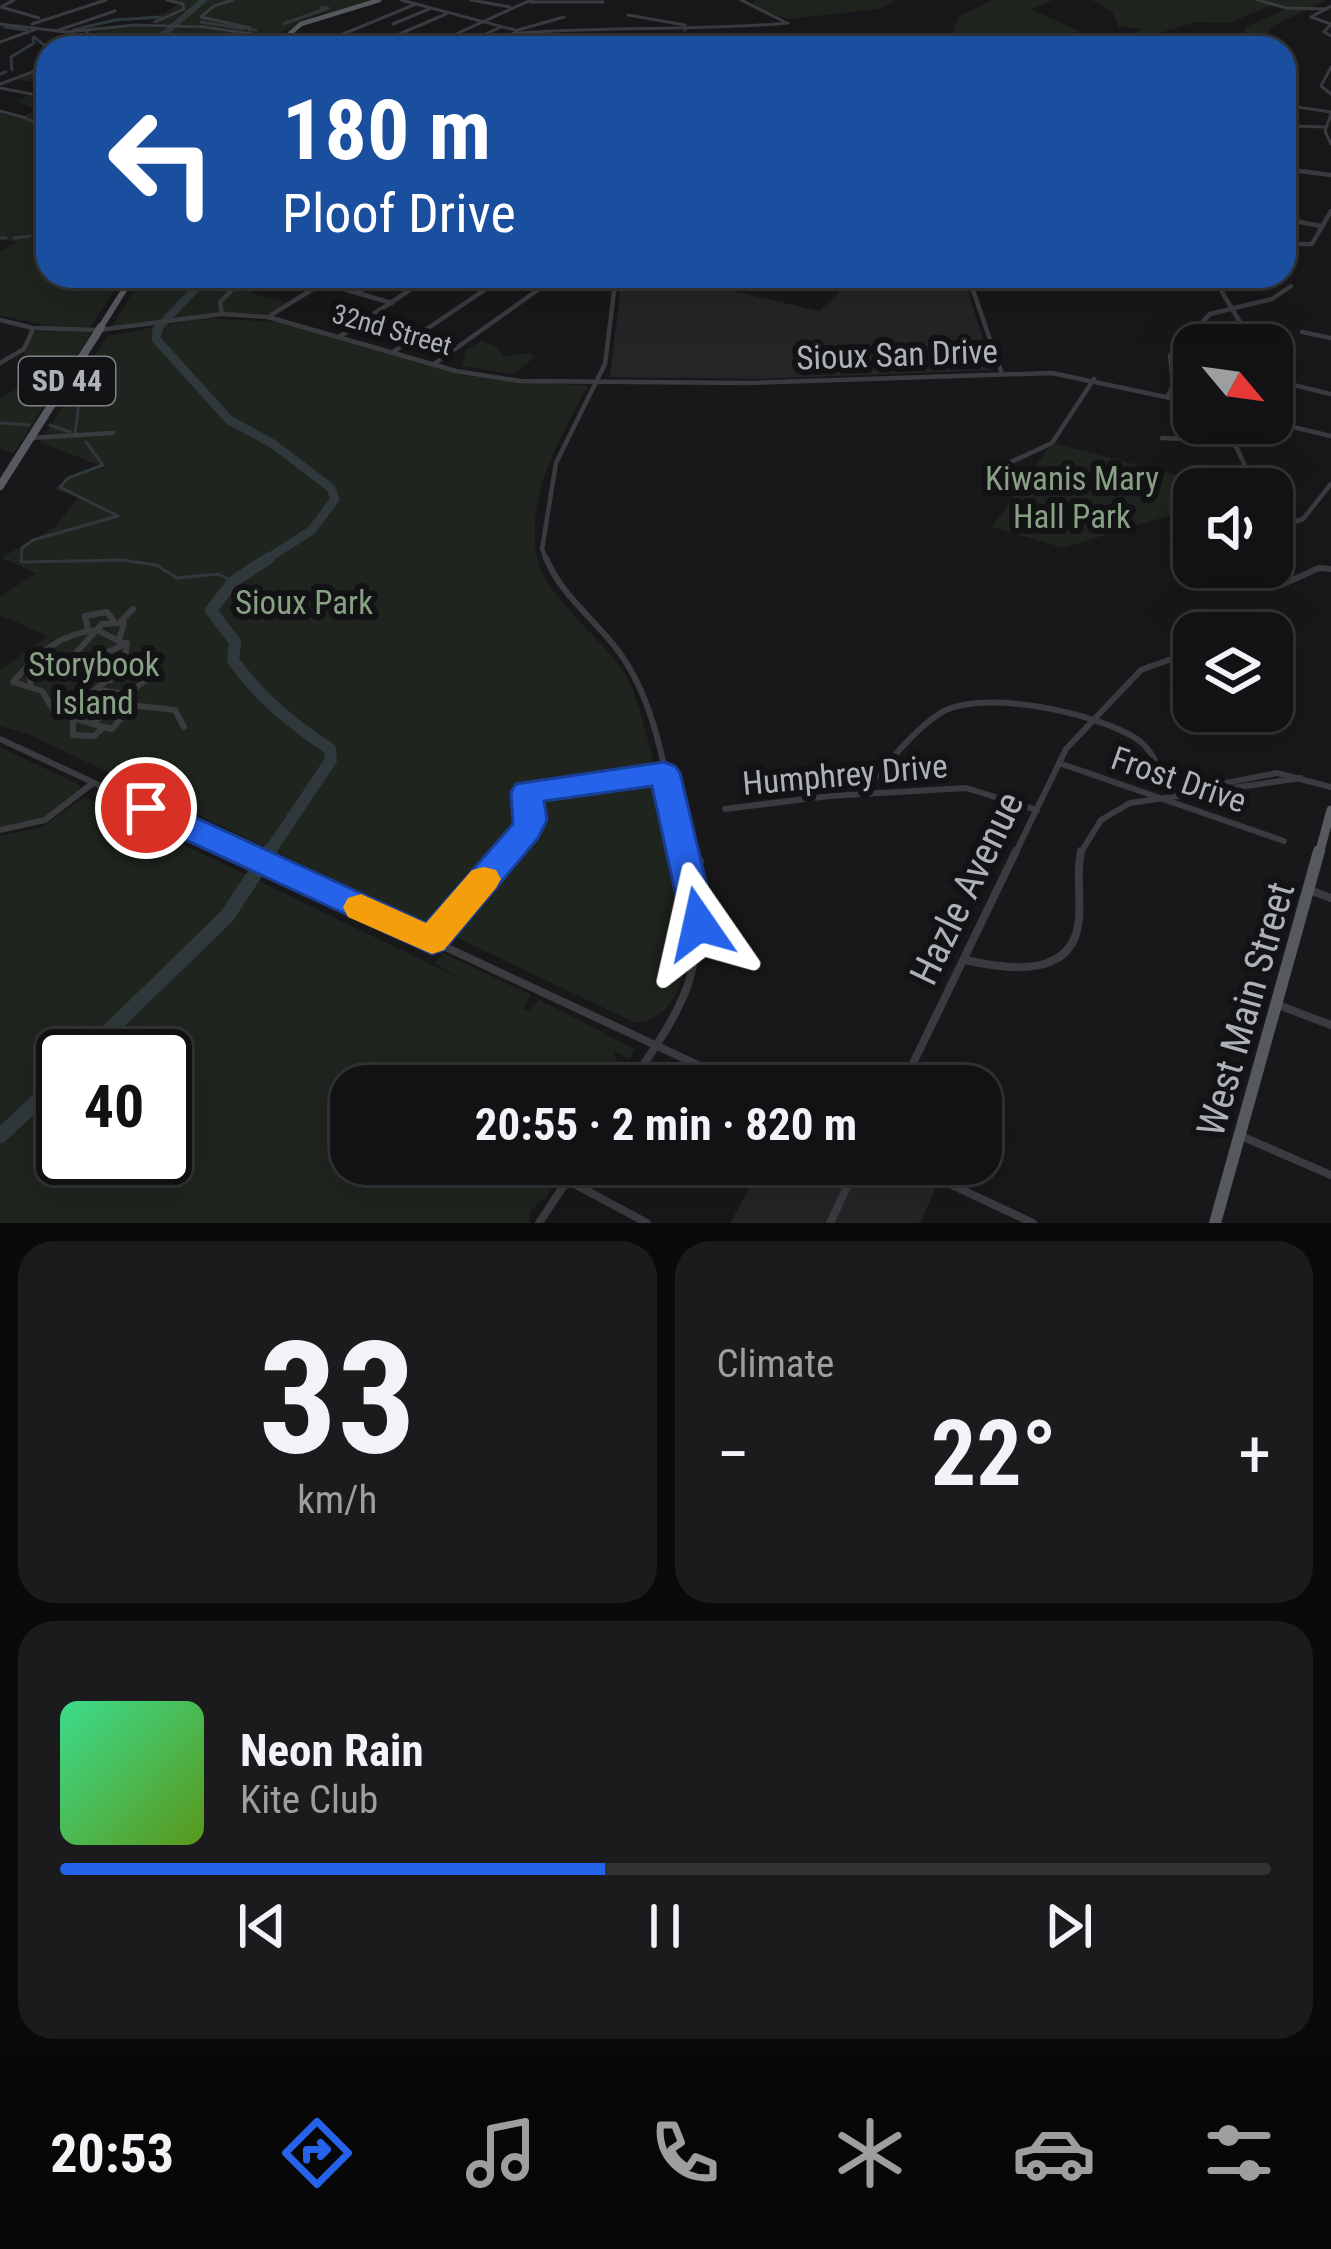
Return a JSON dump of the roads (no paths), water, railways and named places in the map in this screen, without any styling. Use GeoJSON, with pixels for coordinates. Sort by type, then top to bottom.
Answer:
{"type":"FeatureCollection","features":[{"type":"Feature","properties":{"kind":"main road"},"geometry":{"type":"LineString","coordinates":[[284,36],[310,20],[379,0]]}},
{"type":"Feature","properties":{"kind":"main road","name":"SD 44"},"geometry":{"type":"LineString","coordinates":[[2,481],[125,288]]}},
{"type":"Feature","properties":{"kind":"main road","name":"West Main Street"},"geometry":{"type":"LineString","coordinates":[[1215,1223],[1331,810]]}},
{"type":"Feature","properties":{"kind":"street"},"geometry":{"type":"LineString","coordinates":[[14,0],[1,7],[43,19]]}},
{"type":"Feature","properties":{"kind":"street"},"geometry":{"type":"LineString","coordinates":[[29,26],[106,0]]}},
{"type":"Feature","properties":{"kind":"street"},"geometry":{"type":"LineString","coordinates":[[152,25],[185,8],[167,0]]}},
{"type":"Feature","properties":{"kind":"street"},"geometry":{"type":"LineString","coordinates":[[233,0],[214,6],[201,17],[250,28],[242,31]]}},
{"type":"Feature","properties":{"kind":"street"},"geometry":{"type":"LineString","coordinates":[[400,0],[502,26],[521,36]]}},
{"type":"Feature","properties":{"kind":"street"},"geometry":{"type":"LineString","coordinates":[[471,0],[514,8]]}},
{"type":"Feature","properties":{"kind":"street"},"geometry":{"type":"LineString","coordinates":[[517,32],[788,23],[741,0]]}},
{"type":"Feature","properties":{"kind":"street"},"geometry":{"type":"LineString","coordinates":[[1258,0],[1286,8],[1329,8]]}},
{"type":"Feature","properties":{"kind":"street"},"geometry":{"type":"LineString","coordinates":[[451,36],[529,1],[602,2]]}},
{"type":"Feature","properties":{"kind":"street"},"geometry":{"type":"LineString","coordinates":[[338,36],[417,4]]}},
{"type":"Feature","properties":{"kind":"street"},"geometry":{"type":"LineString","coordinates":[[393,24],[433,8]]}},
{"type":"Feature","properties":{"kind":"street"},"geometry":{"type":"LineString","coordinates":[[1329,8],[1311,17],[1331,24],[1324,32],[1329,35]]}},
{"type":"Feature","properties":{"kind":"street"},"geometry":{"type":"LineString","coordinates":[[55,31],[116,11]]}},
{"type":"Feature","properties":{"kind":"street"},"geometry":{"type":"LineString","coordinates":[[395,36],[450,13]]}},
{"type":"Feature","properties":{"kind":"street"},"geometry":{"type":"LineString","coordinates":[[628,15],[685,25],[673,35]]}},
{"type":"Feature","properties":{"kind":"street"},"geometry":{"type":"LineString","coordinates":[[506,36],[564,17]]}},
{"type":"Feature","properties":{"kind":"street"},"geometry":{"type":"LineString","coordinates":[[0,24],[55,31],[167,25],[270,36]]}},
{"type":"Feature","properties":{"kind":"street"},"geometry":{"type":"LineString","coordinates":[[481,36],[502,26]]}},
{"type":"Feature","properties":{"kind":"street"},"geometry":{"type":"LineString","coordinates":[[0,42],[41,28]]}},
{"type":"Feature","properties":{"kind":"street"},"geometry":{"type":"LineString","coordinates":[[86,31],[90,36]]}},
{"type":"Feature","properties":{"kind":"street"},"geometry":{"type":"LineString","coordinates":[[1331,67],[1321,86],[1331,94]]}},
{"type":"Feature","properties":{"kind":"street"},"geometry":{"type":"LineString","coordinates":[[2,83],[36,70]]}},
{"type":"Feature","properties":{"kind":"street"},"geometry":{"type":"LineString","coordinates":[[2,83],[31,94]]}},
{"type":"Feature","properties":{"kind":"street"},"geometry":{"type":"LineString","coordinates":[[1296,107],[1331,113],[1325,127],[1331,144]]}},
{"type":"Feature","properties":{"kind":"street"},"geometry":{"type":"LineString","coordinates":[[0,111],[26,118]]}},
{"type":"Feature","properties":{"kind":"street"},"geometry":{"type":"LineString","coordinates":[[1296,126],[1325,127]]}},
{"type":"Feature","properties":{"kind":"street"},"geometry":{"type":"LineString","coordinates":[[1296,171],[1331,175]]}},
{"type":"Feature","properties":{"kind":"street"},"geometry":{"type":"LineString","coordinates":[[1296,244],[1312,244],[1331,211]]}},
{"type":"Feature","properties":{"kind":"street"},"geometry":{"type":"LineString","coordinates":[[1296,221],[1321,226]]}},
{"type":"Feature","properties":{"kind":"street"},"geometry":{"type":"LineString","coordinates":[[222,314],[220,302],[231,288]]}},
{"type":"Feature","properties":{"kind":"street"},"geometry":{"type":"LineString","coordinates":[[268,317],[317,288]]}},
{"type":"Feature","properties":{"kind":"street"},"geometry":{"type":"LineString","coordinates":[[339,288],[392,303]]}},
{"type":"Feature","properties":{"kind":"street"},"geometry":{"type":"LineString","coordinates":[[357,293],[365,288]]}},
{"type":"Feature","properties":{"kind":"street"},"geometry":{"type":"LineString","coordinates":[[339,337],[414,288]]}},
{"type":"Feature","properties":{"kind":"street"},"geometry":{"type":"LineString","coordinates":[[393,352],[487,288]]}},
{"type":"Feature","properties":{"kind":"street"},"geometry":{"type":"LineString","coordinates":[[434,364],[540,288]]}},
{"type":"Feature","properties":{"kind":"street"},"geometry":{"type":"LineString","coordinates":[[615,288],[608,351],[598,382],[556,463],[544,527],[544,556],[560,587],[635,676],[649,708],[691,881],[699,924],[697,958],[685,996],[643,1065]]}},
{"type":"Feature","properties":{"kind":"street"},"geometry":{"type":"LineString","coordinates":[[972,288],[1002,374]]}},
{"type":"Feature","properties":{"kind":"street"},"geometry":{"type":"LineString","coordinates":[[1224,288],[1229,310],[1239,324]]}},
{"type":"Feature","properties":{"kind":"street"},"geometry":{"type":"LineString","coordinates":[[1168,396],[1173,385],[1170,355],[1205,316],[1270,302],[1289,288]]}},
{"type":"Feature","properties":{"kind":"street","name":"32nd Street"},"geometry":{"type":"LineString","coordinates":[[1,322],[99,330],[222,314],[268,317],[503,379],[598,382]]}},
{"type":"Feature","properties":{"kind":"street"},"geometry":{"type":"LineString","coordinates":[[0,363],[24,349],[33,328]]}},
{"type":"Feature","properties":{"kind":"street"},"geometry":{"type":"LineString","coordinates":[[1302,332],[1330,336]]}},
{"type":"Feature","properties":{"kind":"street","name":"Sioux San Drive"},"geometry":{"type":"LineString","coordinates":[[598,382],[1002,374],[1094,379],[1173,397]]}},
{"type":"Feature","properties":{"kind":"street"},"geometry":{"type":"LineString","coordinates":[[996,470],[1052,443],[1094,379]]}},
{"type":"Feature","properties":{"kind":"street"},"geometry":{"type":"LineString","coordinates":[[1293,385],[1331,394]]}},
{"type":"Feature","properties":{"kind":"street"},"geometry":{"type":"LineString","coordinates":[[1293,427],[1331,436]]}},
{"type":"Feature","properties":{"kind":"street"},"geometry":{"type":"LineString","coordinates":[[31,438],[113,433]]}},
{"type":"Feature","properties":{"kind":"street"},"geometry":{"type":"LineString","coordinates":[[1162,438],[1173,438]]}},
{"type":"Feature","properties":{"kind":"street"},"geometry":{"type":"LineString","coordinates":[[1293,522],[1306,517],[1331,484]]}},
{"type":"Feature","properties":{"kind":"street"},"geometry":{"type":"LineString","coordinates":[[1293,578],[1316,569],[1331,569]]}},
{"type":"Feature","properties":{"kind":"street"},"geometry":{"type":"LineString","coordinates":[[124,715],[112,729],[74,720],[31,686],[13,682],[36,653],[133,609]]}},
{"type":"Feature","properties":{"kind":"street"},"geometry":{"type":"LineString","coordinates":[[64,715],[110,680],[125,662],[117,620],[107,612],[85,616],[76,653]]}},
{"type":"Feature","properties":{"kind":"street"},"geometry":{"type":"LineString","coordinates":[[85,630],[123,640]]}},
{"type":"Feature","properties":{"kind":"street"},"geometry":{"type":"LineString","coordinates":[[92,724],[148,678],[139,662],[106,658],[123,640]]}},
{"type":"Feature","properties":{"kind":"street"},"geometry":{"type":"LineString","coordinates":[[31,686],[29,674],[50,661],[46,655],[38,660]]}},
{"type":"Feature","properties":{"kind":"street","name":"Hazle Avenue"},"geometry":{"type":"LineString","coordinates":[[912,1065],[1059,763],[1090,720],[1144,668],[1173,658]]}},
{"type":"Feature","properties":{"kind":"street"},"geometry":{"type":"LineString","coordinates":[[95,678],[110,680]]}},
{"type":"Feature","properties":{"kind":"street"},"geometry":{"type":"LineString","coordinates":[[97,689],[119,692],[121,703]]}},
{"type":"Feature","properties":{"kind":"street"},"geometry":{"type":"LineString","coordinates":[[860,794],[931,720],[957,705],[1001,700],[1090,720],[1145,745],[1171,794]]}},
{"type":"Feature","properties":{"kind":"street"},"geometry":{"type":"LineString","coordinates":[[131,705],[173,709],[184,727]]}},
{"type":"Feature","properties":{"kind":"street"},"geometry":{"type":"LineString","coordinates":[[74,720],[73,735],[94,736],[104,727]]}},
{"type":"Feature","properties":{"kind":"street"},"geometry":{"type":"LineString","coordinates":[[0,739],[699,1065]]}},
{"type":"Feature","properties":{"kind":"street","name":"Frost Drive"},"geometry":{"type":"LineString","coordinates":[[1059,763],[1284,841]]}},
{"type":"Feature","properties":{"kind":"street"},"geometry":{"type":"LineString","coordinates":[[432,940],[526,830],[531,820],[527,792],[664,773]]}},
{"type":"Feature","properties":{"kind":"street"},"geometry":{"type":"LineString","coordinates":[[965,960],[1023,968],[1043,967],[1062,957],[1078,931],[1076,872],[1086,838],[1118,809],[1155,796],[1260,787],[1282,777],[1331,787]]}},
{"type":"Feature","properties":{"kind":"street"},"geometry":{"type":"LineString","coordinates":[[0,830],[45,820],[93,783]]}},
{"type":"Feature","properties":{"kind":"street","name":"Humphrey Drive"},"geometry":{"type":"LineString","coordinates":[[725,809],[970,788],[1037,810]]}},
{"type":"Feature","properties":{"kind":"street"},"geometry":{"type":"LineString","coordinates":[[687,862],[700,861]]}},
{"type":"Feature","properties":{"kind":"street"},"geometry":{"type":"LineString","coordinates":[[691,881],[704,879]]}},
{"type":"Feature","properties":{"kind":"street"},"geometry":{"type":"LineString","coordinates":[[1309,890],[1331,898]]}},
{"type":"Feature","properties":{"kind":"street"},"geometry":{"type":"LineString","coordinates":[[1277,1004],[1331,1025]]}},
{"type":"Feature","properties":{"kind":"street"},"geometry":{"type":"LineString","coordinates":[[1241,1136],[1331,1175]]}},
{"type":"Feature","properties":{"kind":"street"},"geometry":{"type":"LineString","coordinates":[[539,1223],[564,1185]]}},
{"type":"Feature","properties":{"kind":"street"},"geometry":{"type":"LineString","coordinates":[[576,1185],[647,1223]]}},
{"type":"Feature","properties":{"kind":"street"},"geometry":{"type":"LineString","coordinates":[[830,1223],[848,1185]]}},
{"type":"Feature","properties":{"kind":"street"},"geometry":{"type":"LineString","coordinates":[[952,1185],[1033,1223]]}},
{"type":"Feature","properties":{"kind":"waterway"},"geometry":{"type":"LineString","coordinates":[[161,36],[204,0]]}},
{"type":"Feature","properties":{"kind":"waterway"},"geometry":{"type":"LineString","coordinates":[[283,24],[328,8],[321,7]]}},
{"type":"Feature","properties":{"kind":"waterway"},"geometry":{"type":"LineString","coordinates":[[73,30],[115,20],[160,17]]}},
{"type":"Feature","properties":{"kind":"waterway"},"geometry":{"type":"LineString","coordinates":[[201,22],[244,29]]}},
{"type":"Feature","properties":{"kind":"waterway"},"geometry":{"type":"LineString","coordinates":[[5,27],[27,30]]}},
{"type":"Feature","properties":{"kind":"waterway"},"geometry":{"type":"LineString","coordinates":[[249,30],[256,30]]}},
{"type":"Feature","properties":{"kind":"waterway"},"geometry":{"type":"LineString","coordinates":[[12,70],[11,57],[34,43],[33,38]]}},
{"type":"Feature","properties":{"kind":"waterway"},"geometry":{"type":"LineString","coordinates":[[0,74],[6,72]]}},
{"type":"Feature","properties":{"kind":"waterway"},"geometry":{"type":"LineString","coordinates":[[28,120],[36,122]]}},
{"type":"Feature","properties":{"kind":"waterway"},"geometry":{"type":"LineString","coordinates":[[14,238],[30,236]]}},
{"type":"Feature","properties":{"kind":"waterway"},"geometry":{"type":"LineString","coordinates":[[0,238],[6,238]]}},
{"type":"Feature","properties":{"kind":"waterway"},"geometry":{"type":"LineString","coordinates":[[156,330],[196,288]]}},
{"type":"Feature","properties":{"kind":"waterway"},"geometry":{"type":"LineString","coordinates":[[159,327],[156,339],[229,420],[273,444],[331,488],[335,499],[312,530],[264,561]]}},
{"type":"Feature","properties":{"kind":"waterway"},"geometry":{"type":"LineString","coordinates":[[75,434],[81,385]]}},
{"type":"Feature","properties":{"kind":"waterway"},"geometry":{"type":"LineString","coordinates":[[0,423],[29,425]]}},
{"type":"Feature","properties":{"kind":"waterway"},"geometry":{"type":"LineString","coordinates":[[50,425],[70,432]]}},
{"type":"Feature","properties":{"kind":"waterway"},"geometry":{"type":"LineString","coordinates":[[86,442],[103,465],[68,478],[60,487],[118,516],[33,540],[22,548],[21,562],[122,560],[156,565],[177,578],[218,574],[234,582]]}},
{"type":"Feature","properties":{"kind":"waterway"},"geometry":{"type":"LineString","coordinates":[[269,558],[234,581],[211,610],[235,642],[233,660],[243,673],[277,709],[330,749],[331,760],[269,852]]}},
{"type":"Feature","properties":{"kind":"waterway"},"geometry":{"type":"LineString","coordinates":[[111,1029],[227,916],[269,852]]}},
{"type":"Feature","properties":{"kind":"waterway"},"geometry":{"type":"LineString","coordinates":[[0,1136],[36,1102]]}},
{"type":"Feature","properties":{"kind":"park label","name":"Kiwanis Mary Hall Park"},"geometry":{"type":"Point","coordinates":[1072,497]}},
{"type":"Feature","properties":{"kind":"park label","name":"Sioux Park"},"geometry":{"type":"Point","coordinates":[304,602]}},
{"type":"Feature","properties":{"kind":"park label","name":"Storybook Island"},"geometry":{"type":"Point","coordinates":[94,683]}}]}
